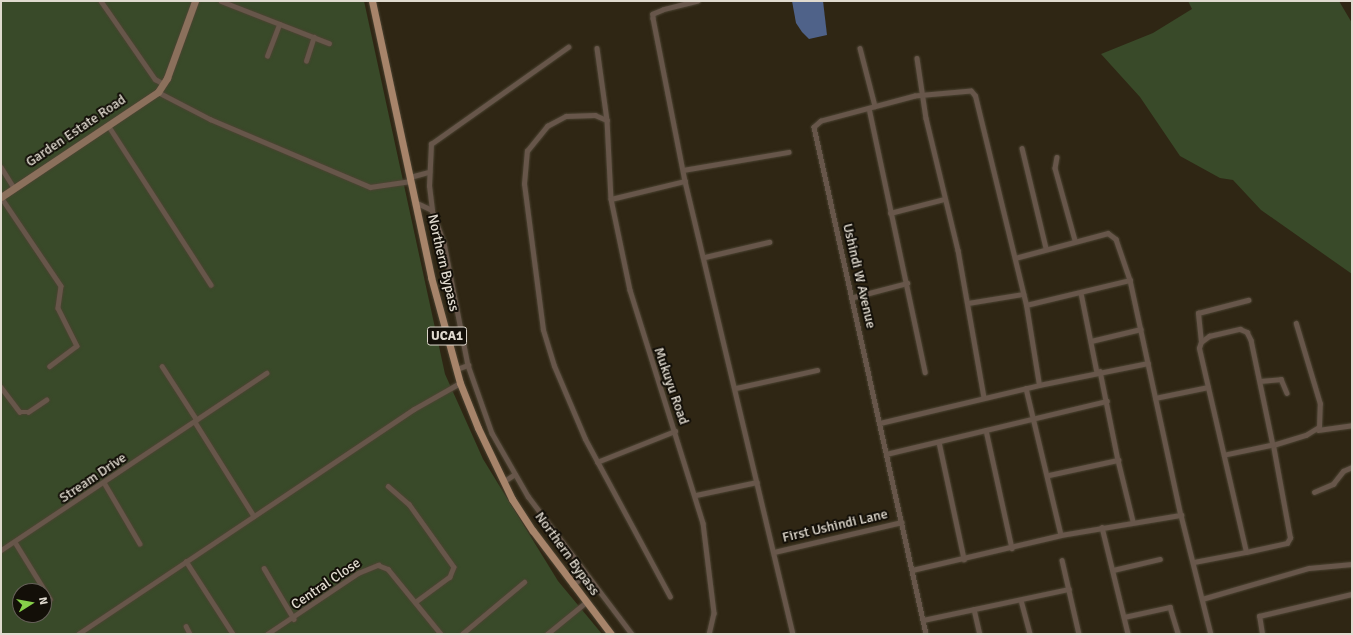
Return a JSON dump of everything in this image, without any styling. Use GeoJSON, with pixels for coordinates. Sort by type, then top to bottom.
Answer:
{"type":"FeatureCollection","features":[{"type":"Feature","properties":{"kind":"main road","name":"Northern Bypass"},"geometry":{"type":"LineString","coordinates":[[372,1],[431,277],[460,383],[503,482],[533,531],[572,585],[611,634]]}},
{"type":"Feature","properties":{"kind":"street"},"geometry":{"type":"LineString","coordinates":[[101,1],[155,79],[164,84]]}},
{"type":"Feature","properties":{"kind":"street","name":"Garden Estate Road"},"geometry":{"type":"LineString","coordinates":[[1,197],[158,92],[164,84],[195,1]]}},
{"type":"Feature","properties":{"kind":"street"},"geometry":{"type":"LineString","coordinates":[[221,1],[328,43]]}},
{"type":"Feature","properties":{"kind":"street"},"geometry":{"type":"LineString","coordinates":[[698,1],[653,15],[685,181],[705,257],[793,634]]}},
{"type":"Feature","properties":{"kind":"street"},"geometry":{"type":"LineString","coordinates":[[267,56],[279,24]]}},
{"type":"Feature","properties":{"kind":"street"},"geometry":{"type":"LineString","coordinates":[[306,61],[314,37]]}},
{"type":"Feature","properties":{"kind":"street"},"geometry":{"type":"LineString","coordinates":[[568,47],[434,140],[430,146],[429,172],[432,210],[448,257],[468,365],[490,429],[515,474],[586,575],[632,634]]}},
{"type":"Feature","properties":{"kind":"street","name":"Mukuyu Road"},"geometry":{"type":"LineString","coordinates":[[597,48],[607,120],[607,144],[611,199],[638,323],[696,495],[712,587],[714,613],[709,634]]}},
{"type":"Feature","properties":{"kind":"street"},"geometry":{"type":"LineString","coordinates":[[860,48],[875,106]]}},
{"type":"Feature","properties":{"kind":"street"},"geometry":{"type":"LineString","coordinates":[[917,58],[944,200],[968,303],[984,397]]}},
{"type":"Feature","properties":{"kind":"street"},"geometry":{"type":"LineString","coordinates":[[158,92],[204,116],[370,188],[410,179],[429,172]]}},
{"type":"Feature","properties":{"kind":"street","name":"Ushindi W Avenue"},"geometry":{"type":"LineString","coordinates":[[926,634],[886,454],[854,297],[814,126],[875,106],[923,95],[973,92],[985,132],[1015,258]]}},
{"type":"Feature","properties":{"kind":"street"},"geometry":{"type":"LineString","coordinates":[[868,108],[925,372]]}},
{"type":"Feature","properties":{"kind":"street"},"geometry":{"type":"LineString","coordinates":[[607,120],[595,115],[576,115],[547,126],[528,147],[524,177],[547,348],[596,462],[670,597]]}},
{"type":"Feature","properties":{"kind":"street"},"geometry":{"type":"LineString","coordinates":[[108,125],[211,286]]}},
{"type":"Feature","properties":{"kind":"street"},"geometry":{"type":"LineString","coordinates":[[1022,148],[1046,248]]}},
{"type":"Feature","properties":{"kind":"street"},"geometry":{"type":"LineString","coordinates":[[683,170],[788,152]]}},
{"type":"Feature","properties":{"kind":"street"},"geometry":{"type":"LineString","coordinates":[[1056,157],[1055,168],[1075,240]]}},
{"type":"Feature","properties":{"kind":"street"},"geometry":{"type":"LineString","coordinates":[[1,167],[14,188]]}},
{"type":"Feature","properties":{"kind":"street"},"geometry":{"type":"LineString","coordinates":[[611,199],[685,181]]}},
{"type":"Feature","properties":{"kind":"street"},"geometry":{"type":"LineString","coordinates":[[1,197],[61,286],[58,308],[77,346],[50,366]]}},
{"type":"Feature","properties":{"kind":"street"},"geometry":{"type":"LineString","coordinates":[[890,213],[944,200]]}},
{"type":"Feature","properties":{"kind":"street"},"geometry":{"type":"LineString","coordinates":[[416,202],[432,210]]}},
{"type":"Feature","properties":{"kind":"street"},"geometry":{"type":"LineString","coordinates":[[1039,385],[1024,294],[1015,258],[1099,232],[1111,234],[1116,239],[1130,280],[1181,515],[1211,634]]}},
{"type":"Feature","properties":{"kind":"street"},"geometry":{"type":"LineString","coordinates":[[705,257],[769,242]]}},
{"type":"Feature","properties":{"kind":"street"},"geometry":{"type":"LineString","coordinates":[[1026,305],[1130,280]]}},
{"type":"Feature","properties":{"kind":"street"},"geometry":{"type":"LineString","coordinates":[[854,297],[907,283]]}},
{"type":"Feature","properties":{"kind":"street"},"geometry":{"type":"LineString","coordinates":[[1081,293],[1098,372],[1107,401],[1118,460],[1133,521]]}},
{"type":"Feature","properties":{"kind":"street"},"geometry":{"type":"LineString","coordinates":[[968,303],[1024,294]]}},
{"type":"Feature","properties":{"kind":"street"},"geometry":{"type":"LineString","coordinates":[[1246,552],[1225,455],[1208,387],[1198,313],[1248,300]]}},
{"type":"Feature","properties":{"kind":"street"},"geometry":{"type":"LineString","coordinates":[[1296,324],[1320,404],[1318,430]]}},
{"type":"Feature","properties":{"kind":"street"},"geometry":{"type":"LineString","coordinates":[[1091,341],[1140,329]]}},
{"type":"Feature","properties":{"kind":"street"},"geometry":{"type":"LineString","coordinates":[[1194,562],[1287,543],[1290,538],[1260,381],[1247,332],[1240,329],[1201,342]]}},
{"type":"Feature","properties":{"kind":"street"},"geometry":{"type":"LineString","coordinates":[[880,423],[984,397],[1098,372],[1148,363]]}},
{"type":"Feature","properties":{"kind":"street"},"geometry":{"type":"LineString","coordinates":[[457,369],[468,365]]}},
{"type":"Feature","properties":{"kind":"street"},"geometry":{"type":"LineString","coordinates":[[162,366],[254,516]]}},
{"type":"Feature","properties":{"kind":"street"},"geometry":{"type":"LineString","coordinates":[[736,388],[817,370]]}},
{"type":"Feature","properties":{"kind":"street","name":"Stream Drive"},"geometry":{"type":"LineString","coordinates":[[1,550],[105,484],[266,373]]}},
{"type":"Feature","properties":{"kind":"street"},"geometry":{"type":"LineString","coordinates":[[1260,381],[1281,379],[1287,393]]}},
{"type":"Feature","properties":{"kind":"street"},"geometry":{"type":"LineString","coordinates":[[78,634],[414,409],[460,383]]}},
{"type":"Feature","properties":{"kind":"street"},"geometry":{"type":"LineString","coordinates":[[1,387],[20,412],[28,412],[46,400]]}},
{"type":"Feature","properties":{"kind":"street"},"geometry":{"type":"LineString","coordinates":[[1155,398],[1208,387]]}},
{"type":"Feature","properties":{"kind":"street"},"geometry":{"type":"LineString","coordinates":[[1026,388],[1049,475],[1061,535]]}},
{"type":"Feature","properties":{"kind":"street"},"geometry":{"type":"LineString","coordinates":[[886,454],[1034,420],[1107,401]]}},
{"type":"Feature","properties":{"kind":"street"},"geometry":{"type":"LineString","coordinates":[[1225,455],[1273,445],[1318,430],[1352,425]]}},
{"type":"Feature","properties":{"kind":"street"},"geometry":{"type":"LineString","coordinates":[[986,430],[1012,548]]}},
{"type":"Feature","properties":{"kind":"street"},"geometry":{"type":"LineString","coordinates":[[596,462],[675,431]]}},
{"type":"Feature","properties":{"kind":"street"},"geometry":{"type":"LineString","coordinates":[[939,442],[964,559]]}},
{"type":"Feature","properties":{"kind":"street"},"geometry":{"type":"LineString","coordinates":[[1049,475],[1118,460]]}},
{"type":"Feature","properties":{"kind":"street"},"geometry":{"type":"LineString","coordinates":[[1314,492],[1334,484],[1343,471],[1352,467]]}},
{"type":"Feature","properties":{"kind":"street"},"geometry":{"type":"LineString","coordinates":[[503,482],[515,474]]}},
{"type":"Feature","properties":{"kind":"street"},"geometry":{"type":"LineString","coordinates":[[696,495],[757,482]]}},
{"type":"Feature","properties":{"kind":"street"},"geometry":{"type":"LineString","coordinates":[[105,484],[140,544]]}},
{"type":"Feature","properties":{"kind":"street"},"geometry":{"type":"LineString","coordinates":[[388,486],[409,504],[454,567],[450,577],[416,602]]}},
{"type":"Feature","properties":{"kind":"street"},"geometry":{"type":"LineString","coordinates":[[912,570],[1012,548],[1061,535],[1133,521],[1181,515]]}},
{"type":"Feature","properties":{"kind":"street","name":"First Ushindi Lane"},"geometry":{"type":"LineString","coordinates":[[774,552],[902,522]]}},
{"type":"Feature","properties":{"kind":"street"},"geometry":{"type":"LineString","coordinates":[[1102,527],[1128,634]]}},
{"type":"Feature","properties":{"kind":"street"},"geometry":{"type":"LineString","coordinates":[[15,542],[40,583]]}},
{"type":"Feature","properties":{"kind":"street"},"geometry":{"type":"LineString","coordinates":[[1113,570],[1160,559]]}},
{"type":"Feature","properties":{"kind":"street"},"geometry":{"type":"LineString","coordinates":[[1062,560],[1079,634]]}},
{"type":"Feature","properties":{"kind":"street"},"geometry":{"type":"LineString","coordinates":[[186,561],[233,634]]}},
{"type":"Feature","properties":{"kind":"street"},"geometry":{"type":"LineString","coordinates":[[1202,599],[1309,568],[1352,564]]}},
{"type":"Feature","properties":{"kind":"street","name":"Central Close"},"geometry":{"type":"LineString","coordinates":[[267,634],[294,619],[375,566],[388,569],[441,634]]}},
{"type":"Feature","properties":{"kind":"street"},"geometry":{"type":"LineString","coordinates":[[264,568],[294,619]]}},
{"type":"Feature","properties":{"kind":"street"},"geometry":{"type":"LineString","coordinates":[[572,585],[586,575]]}},
{"type":"Feature","properties":{"kind":"street"},"geometry":{"type":"LineString","coordinates":[[462,634],[524,582]]}},
{"type":"Feature","properties":{"kind":"street"},"geometry":{"type":"LineString","coordinates":[[923,620],[1021,600],[1069,588]]}},
{"type":"Feature","properties":{"kind":"street"},"geometry":{"type":"LineString","coordinates":[[1262,634],[1259,616],[1352,594]]}},
{"type":"Feature","properties":{"kind":"street"},"geometry":{"type":"LineString","coordinates":[[1021,600],[1030,634]]}},
{"type":"Feature","properties":{"kind":"street"},"geometry":{"type":"LineString","coordinates":[[547,634],[586,603]]}},
{"type":"Feature","properties":{"kind":"street"},"geometry":{"type":"LineString","coordinates":[[1124,617],[1170,607],[1178,634]]}},
{"type":"Feature","properties":{"kind":"street"},"geometry":{"type":"LineString","coordinates":[[974,609],[980,634]]}},
{"type":"Feature","properties":{"kind":"street"},"geometry":{"type":"LineString","coordinates":[[186,626],[190,634]]}},
{"type":"Feature","properties":{"kind":"green space"},"geometry":{"type":"Polygon","coordinates":[[[1,1],[364,1],[445,374],[483,459],[558,581],[602,634],[1,634],[1,1]]]}},
{"type":"Feature","properties":{"kind":"green space"},"geometry":{"type":"Polygon","coordinates":[[[1188,1],[1339,1],[1352,23],[1352,274],[1261,210],[1233,180],[1220,178],[1180,156],[1140,97],[1101,54],[1153,33],[1192,9],[1188,1]]]}},
{"type":"Feature","properties":{"kind":"water"},"geometry":{"type":"Polygon","coordinates":[[[792,1],[823,1],[827,35],[809,39],[796,23],[792,1]]]}}]}
